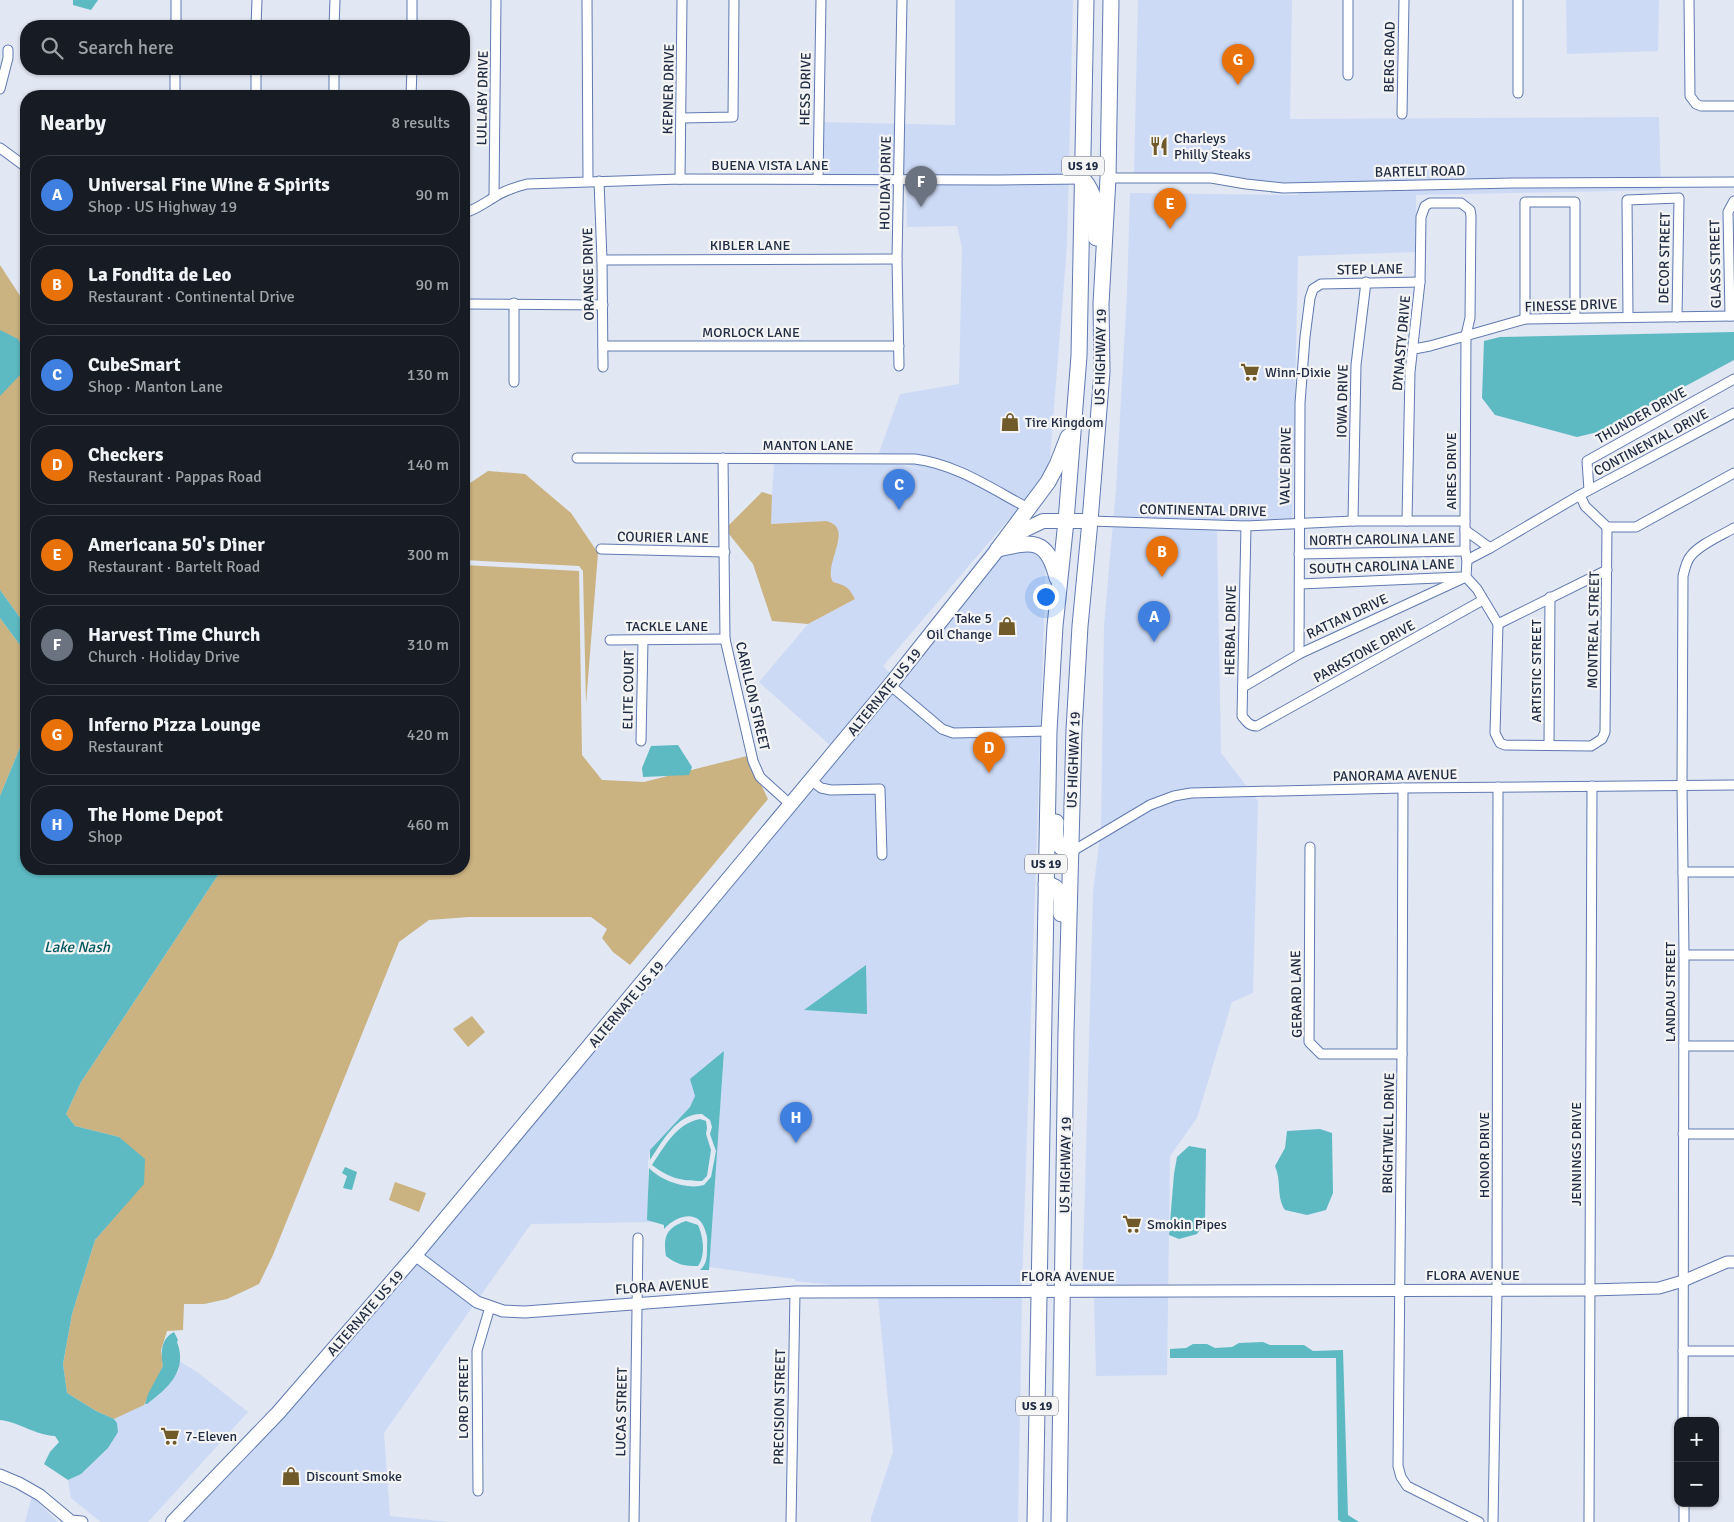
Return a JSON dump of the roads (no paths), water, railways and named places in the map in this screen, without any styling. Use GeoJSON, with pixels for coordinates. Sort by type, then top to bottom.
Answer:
{"type":"FeatureCollection","features":[{"type":"Feature","properties":{"kind":"highway","name":"US HIGHWAY 19"},"geometry":{"type":"LineString","coordinates":[[1037,1520],[1038,1290],[1049,731],[1059,587],[1074,422],[1081,300],[1086,0]]}},
{"type":"Feature","properties":{"kind":"highway","name":"US HIGHWAY 19"},"geometry":{"type":"LineString","coordinates":[[1059,1522],[1066,1032],[1076,682],[1102,372],[1100,304],[1108,178],[1111,0]]}},
{"type":"Feature","properties":{"kind":"highway"},"geometry":{"type":"LineString","coordinates":[[1083,179],[1094,195],[1096,204],[1095,253],[1100,304]]}},
{"type":"Feature","properties":{"kind":"highway"},"geometry":{"type":"LineString","coordinates":[[998,549],[1051,476],[1074,422]]}},
{"type":"Feature","properties":{"kind":"highway"},"geometry":{"type":"LineString","coordinates":[[998,549],[1024,543],[1036,544],[1043,548],[1052,562],[1059,587]]}},
{"type":"Feature","properties":{"kind":"highway"},"geometry":{"type":"LineString","coordinates":[[1051,698],[1057,746],[1056,836],[1058,845],[1063,850],[1071,852]]}},
{"type":"Feature","properties":{"kind":"highway"},"geometry":{"type":"LineString","coordinates":[[1046,884],[1057,888],[1060,895],[1060,949],[1069,974]]}},
{"type":"Feature","properties":{"kind":"main road","name":"ALTERNATE US 19"},"geometry":{"type":"LineString","coordinates":[[173,1522],[278,1413],[415,1255],[791,805],[890,685],[998,549],[1022,530],[1035,524],[1043,522],[1090,521]]}},
{"type":"Feature","properties":{"kind":"street"},"geometry":{"type":"LineString","coordinates":[[176,0],[176,20]]}},
{"type":"Feature","properties":{"kind":"street"},"geometry":{"type":"LineString","coordinates":[[256,20],[257,0]]}},
{"type":"Feature","properties":{"kind":"street"},"geometry":{"type":"LineString","coordinates":[[334,20],[335,0]]}},
{"type":"Feature","properties":{"kind":"street"},"geometry":{"type":"LineString","coordinates":[[412,0],[412,20]]}},
{"type":"Feature","properties":{"kind":"street","name":"LULLABY DRIVE"},"geometry":{"type":"LineString","coordinates":[[494,196],[496,0]]}},
{"type":"Feature","properties":{"kind":"street"},"geometry":{"type":"LineString","coordinates":[[587,0],[588,182]]}},
{"type":"Feature","properties":{"kind":"street","name":"KEPNER DRIVE"},"geometry":{"type":"LineString","coordinates":[[680,179],[682,0]]}},
{"type":"Feature","properties":{"kind":"street"},"geometry":{"type":"LineString","coordinates":[[682,118],[733,117],[734,0]]}},
{"type":"Feature","properties":{"kind":"street","name":"HESS DRIVE"},"geometry":{"type":"LineString","coordinates":[[818,179],[821,0]]}},
{"type":"Feature","properties":{"kind":"street","name":"HOLIDAY DRIVE"},"geometry":{"type":"LineString","coordinates":[[899,366],[897,259],[902,0]]}},
{"type":"Feature","properties":{"kind":"street"},"geometry":{"type":"LineString","coordinates":[[1348,0],[1348,75]]}},
{"type":"Feature","properties":{"kind":"street","name":"BERG ROAD"},"geometry":{"type":"LineString","coordinates":[[1402,114],[1404,0]]}},
{"type":"Feature","properties":{"kind":"street"},"geometry":{"type":"LineString","coordinates":[[1518,0],[1518,93]]}},
{"type":"Feature","properties":{"kind":"street"},"geometry":{"type":"LineString","coordinates":[[1690,0],[1690,96],[1696,104],[1701,106],[1734,106]]}},
{"type":"Feature","properties":{"kind":"street"},"geometry":{"type":"LineString","coordinates":[[0,89],[8,58],[8,50]]}},
{"type":"Feature","properties":{"kind":"street"},"geometry":{"type":"LineString","coordinates":[[175,75],[175,90]]}},
{"type":"Feature","properties":{"kind":"street"},"geometry":{"type":"LineString","coordinates":[[256,75],[256,90]]}},
{"type":"Feature","properties":{"kind":"street"},"geometry":{"type":"LineString","coordinates":[[334,75],[334,90]]}},
{"type":"Feature","properties":{"kind":"street"},"geometry":{"type":"LineString","coordinates":[[411,90],[412,75]]}},
{"type":"Feature","properties":{"kind":"street"},"geometry":{"type":"LineString","coordinates":[[0,148],[20,163]]}},
{"type":"Feature","properties":{"kind":"street","name":"BARTELT ROAD"},"geometry":{"type":"LineString","coordinates":[[1108,178],[1211,178],[1283,188],[1513,183],[1734,182]]}},
{"type":"Feature","properties":{"kind":"street","name":"BUENA VISTA LANE"},"geometry":{"type":"LineString","coordinates":[[470,211],[494,196],[516,186],[527,184],[680,179],[1083,179]]}},
{"type":"Feature","properties":{"kind":"street","name":"ORANGE DRIVE"},"geometry":{"type":"LineString","coordinates":[[599,181],[603,367]]}},
{"type":"Feature","properties":{"kind":"street","name":"DECOR STREET"},"geometry":{"type":"LineString","coordinates":[[1628,316],[1627,200],[1679,198],[1677,317]]}},
{"type":"Feature","properties":{"kind":"street","name":"GLASS STREET"},"geometry":{"type":"LineString","coordinates":[[1732,316],[1728,212],[1734,201]]}},
{"type":"Feature","properties":{"kind":"street"},"geometry":{"type":"LineString","coordinates":[[1525,319],[1526,202],[1575,202],[1575,318]]}},
{"type":"Feature","properties":{"kind":"street","name":"DYNASTY DRIVE"},"geometry":{"type":"LineString","coordinates":[[1407,521],[1410,372],[1420,282],[1420,217],[1425,206],[1430,203],[1461,203]]}},
{"type":"Feature","properties":{"kind":"street","name":"AIRES DRIVE"},"geometry":{"type":"LineString","coordinates":[[1461,203],[1470,210],[1471,216],[1470,318],[1466,335],[1466,577]]}},
{"type":"Feature","properties":{"kind":"street","name":"KIBLER LANE"},"geometry":{"type":"LineString","coordinates":[[602,260],[897,259]]}},
{"type":"Feature","properties":{"kind":"street","name":"IOWA DRIVE"},"geometry":{"type":"LineString","coordinates":[[1353,521],[1356,365],[1366,282]]}},
{"type":"Feature","properties":{"kind":"street","name":"STEP LANE"},"geometry":{"type":"LineString","coordinates":[[1321,284],[1420,282]]}},
{"type":"Feature","properties":{"kind":"street","name":"VALVE DRIVE"},"geometry":{"type":"LineString","coordinates":[[1299,654],[1300,584],[1298,524],[1300,403],[1310,298],[1313,289],[1321,284]]}},
{"type":"Feature","properties":{"kind":"street"},"geometry":{"type":"LineString","coordinates":[[470,304],[603,305]]}},
{"type":"Feature","properties":{"kind":"street"},"geometry":{"type":"LineString","coordinates":[[514,304],[514,382]]}},
{"type":"Feature","properties":{"kind":"street","name":"FINESSE DRIVE"},"geometry":{"type":"LineString","coordinates":[[1414,349],[1525,319],[1628,316],[1732,316]]}},
{"type":"Feature","properties":{"kind":"street","name":"MORLOCK LANE"},"geometry":{"type":"LineString","coordinates":[[603,346],[899,346]]}},
{"type":"Feature","properties":{"kind":"street","name":"THUNDER DRIVE"},"geometry":{"type":"LineString","coordinates":[[1589,490],[1587,461],[1734,379]]}},
{"type":"Feature","properties":{"kind":"street","name":"CONTINENTAL DRIVE"},"geometry":{"type":"LineString","coordinates":[[1466,556],[1490,548],[1580,494],[1734,413]]}},
{"type":"Feature","properties":{"kind":"street","name":"MANTON LANE"},"geometry":{"type":"LineString","coordinates":[[577,458],[915,459],[931,461],[954,468],[1028,508]]}},
{"type":"Feature","properties":{"kind":"street","name":"CARILLON STREET"},"geometry":{"type":"LineString","coordinates":[[723,458],[725,639],[753,761],[760,778],[791,805]]}},
{"type":"Feature","properties":{"kind":"street"},"geometry":{"type":"LineString","coordinates":[[1580,494],[1585,506],[1607,527],[1636,527],[1734,473]]}},
{"type":"Feature","properties":{"kind":"street","name":"CONTINENTAL DRIVE"},"geometry":{"type":"LineString","coordinates":[[1090,521],[1246,526],[1353,521],[1407,521],[1465,526]]}},
{"type":"Feature","properties":{"kind":"street","name":"HERBAL DRIVE"},"geometry":{"type":"LineString","coordinates":[[1246,526],[1242,716],[1249,724],[1257,726]]}},
{"type":"Feature","properties":{"kind":"street"},"geometry":{"type":"LineString","coordinates":[[1465,526],[1490,548]]}},
{"type":"Feature","properties":{"kind":"street","name":"MONTREAL STREET"},"geometry":{"type":"LineString","coordinates":[[1549,744],[1590,746],[1602,739],[1605,732],[1607,527]]}},
{"type":"Feature","properties":{"kind":"street","name":"LANDAU STREET"},"geometry":{"type":"LineString","coordinates":[[1683,1417],[1683,576],[1690,555],[1708,542],[1734,528]]}},
{"type":"Feature","properties":{"kind":"street","name":"COURIER LANE"},"geometry":{"type":"LineString","coordinates":[[601,549],[725,552]]}},
{"type":"Feature","properties":{"kind":"street","name":"NORTH CAROLINA LANE"},"geometry":{"type":"LineString","coordinates":[[1299,554],[1466,556]]}},
{"type":"Feature","properties":{"kind":"street"},"geometry":{"type":"LineString","coordinates":[[1498,624],[1607,570]]}},
{"type":"Feature","properties":{"kind":"street"},"geometry":{"type":"LineString","coordinates":[[1466,577],[1477,589],[1498,624],[1495,733],[1500,743],[1505,746],[1549,744]]}},
{"type":"Feature","properties":{"kind":"street","name":"RATTAN DRIVE"},"geometry":{"type":"LineString","coordinates":[[1243,687],[1299,654],[1466,577]]}},
{"type":"Feature","properties":{"kind":"street","name":"SOUTH CAROLINA LANE"},"geometry":{"type":"LineString","coordinates":[[1300,584],[1466,577]]}},
{"type":"Feature","properties":{"kind":"street","name":"ARTISTIC STREET"},"geometry":{"type":"LineString","coordinates":[[1549,744],[1550,597]]}},
{"type":"Feature","properties":{"kind":"street","name":"PARKSTONE DRIVE"},"geometry":{"type":"LineString","coordinates":[[1257,726],[1483,600]]}},
{"type":"Feature","properties":{"kind":"street","name":"TACKLE LANE"},"geometry":{"type":"LineString","coordinates":[[610,640],[725,639]]}},
{"type":"Feature","properties":{"kind":"street","name":"ELITE COURT"},"geometry":{"type":"LineString","coordinates":[[641,741],[643,640]]}},
{"type":"Feature","properties":{"kind":"street"},"geometry":{"type":"LineString","coordinates":[[890,685],[942,730],[953,733],[1049,731]]}},
{"type":"Feature","properties":{"kind":"street"},"geometry":{"type":"LineString","coordinates":[[811,780],[821,788],[829,790],[880,789],[882,855]]}},
{"type":"Feature","properties":{"kind":"street","name":"PANORAMA AVENUE"},"geometry":{"type":"LineString","coordinates":[[1071,852],[1150,805],[1174,796],[1208,792],[1734,785]]}},
{"type":"Feature","properties":{"kind":"street","name":"JENNINGS DRIVE"},"geometry":{"type":"LineString","coordinates":[[1589,1522],[1592,786]]}},
{"type":"Feature","properties":{"kind":"street","name":"HONOR DRIVE"},"geometry":{"type":"LineString","coordinates":[[1493,1522],[1497,1290],[1498,787]]}},
{"type":"Feature","properties":{"kind":"street","name":"BRIGHTWELL DRIVE"},"geometry":{"type":"LineString","coordinates":[[1403,788],[1398,1466],[1401,1477],[1407,1486],[1479,1522]]}},
{"type":"Feature","properties":{"kind":"street","name":"GERARD LANE"},"geometry":{"type":"LineString","coordinates":[[1310,847],[1309,1042],[1321,1054],[1402,1054]]}},
{"type":"Feature","properties":{"kind":"street"},"geometry":{"type":"LineString","coordinates":[[1683,872],[1734,872]]}},
{"type":"Feature","properties":{"kind":"street"},"geometry":{"type":"LineString","coordinates":[[1684,955],[1734,955]]}},
{"type":"Feature","properties":{"kind":"street"},"geometry":{"type":"LineString","coordinates":[[1684,1046],[1734,1046]]}},
{"type":"Feature","properties":{"kind":"street"},"geometry":{"type":"LineString","coordinates":[[1684,1134],[1734,1134]]}},
{"type":"Feature","properties":{"kind":"street","name":"LUCAS STREET"},"geometry":{"type":"LineString","coordinates":[[634,1522],[638,1238]]}},
{"type":"Feature","properties":{"kind":"street","name":"FLORA AVENUE"},"geometry":{"type":"LineString","coordinates":[[415,1255],[477,1302],[503,1311],[525,1312],[795,1292],[1038,1290],[1399,1291],[1659,1288],[1683,1281],[1727,1262],[1734,1262]]}},
{"type":"Feature","properties":{"kind":"street","name":"PRECISION STREET"},"geometry":{"type":"LineString","coordinates":[[792,1522],[795,1292]]}},
{"type":"Feature","properties":{"kind":"street","name":"LORD STREET"},"geometry":{"type":"LineString","coordinates":[[478,1491],[477,1350],[490,1307]]}},
{"type":"Feature","properties":{"kind":"street"},"geometry":{"type":"LineString","coordinates":[[1683,1351],[1734,1351]]}},
{"type":"Feature","properties":{"kind":"street"},"geometry":{"type":"LineString","coordinates":[[0,1475],[40,1495],[74,1522]]}},
{"type":"Feature","properties":{"kind":"street"},"geometry":{"type":"LineString","coordinates":[[1684,1507],[1684,1522]]}},
{"type":"Feature","properties":{"kind":"water"},"geometry":{"type":"Polygon","coordinates":[[[73,0],[98,0],[91,10],[73,5],[73,0]]]}},
{"type":"Feature","properties":{"kind":"water"},"geometry":{"type":"Polygon","coordinates":[[[0,330],[18,339],[20,343],[20,375],[0,396],[0,330]]]}},
{"type":"Feature","properties":{"kind":"water"},"geometry":{"type":"Polygon","coordinates":[[[1734,332],[1734,360],[1602,431],[1577,437],[1495,415],[1482,398],[1484,341],[1500,337],[1734,332]]]}},
{"type":"Feature","properties":{"kind":"water"},"geometry":{"type":"Polygon","coordinates":[[[0,590],[20,618],[20,645],[0,618],[0,590]]]}},
{"type":"Feature","properties":{"kind":"water"},"geometry":{"type":"Polygon","coordinates":[[[678,745],[692,767],[689,775],[643,777],[642,768],[651,746],[678,745]]]}},
{"type":"Feature","properties":{"kind":"water","name":"Lake Nash"},"geometry":{"type":"Polygon","coordinates":[[[20,748],[20,875],[218,875],[81,1082],[66,1114],[75,1126],[119,1137],[145,1159],[144,1184],[95,1240],[72,1314],[63,1364],[67,1393],[96,1411],[114,1419],[117,1423],[118,1432],[108,1448],[81,1474],[68,1480],[44,1464],[50,1452],[59,1442],[55,1436],[0,1420],[0,796],[20,748]]]}},
{"type":"Feature","properties":{"kind":"water"},"geometry":{"type":"Polygon","coordinates":[[[866,965],[867,1014],[804,1010],[866,965]]]}},
{"type":"Feature","properties":{"kind":"water"},"geometry":{"type":"Polygon","coordinates":[[[724,1051],[709,1270],[700,1270],[704,1265],[707,1255],[707,1235],[699,1220],[688,1216],[675,1220],[664,1229],[664,1225],[647,1220],[649,1168],[660,1177],[675,1183],[690,1186],[704,1185],[711,1177],[716,1151],[710,1134],[712,1127],[710,1120],[702,1114],[685,1118],[665,1137],[650,1160],[650,1150],[690,1107],[695,1096],[690,1079],[724,1051]]]}},
{"type":"Feature","properties":{"kind":"water"},"geometry":{"type":"Polygon","coordinates":[[[700,1119],[706,1121],[706,1134],[711,1150],[707,1176],[702,1181],[676,1178],[652,1165],[666,1144],[684,1125],[700,1119]]]}},
{"type":"Feature","properties":{"kind":"water"},"geometry":{"type":"Polygon","coordinates":[[[1320,1129],[1332,1133],[1333,1193],[1326,1210],[1307,1215],[1285,1210],[1282,1205],[1275,1166],[1285,1148],[1287,1131],[1320,1129]]]}},
{"type":"Feature","properties":{"kind":"water"},"geometry":{"type":"Polygon","coordinates":[[[1189,1146],[1206,1149],[1205,1221],[1197,1234],[1179,1239],[1169,1235],[1174,1174],[1177,1157],[1189,1146]]]}},
{"type":"Feature","properties":{"kind":"water"},"geometry":{"type":"Polygon","coordinates":[[[345,1167],[357,1172],[352,1190],[343,1188],[347,1176],[342,1173],[345,1167]]]}},
{"type":"Feature","properties":{"kind":"water"},"geometry":{"type":"Polygon","coordinates":[[[686,1221],[698,1225],[701,1234],[703,1251],[701,1262],[698,1266],[681,1264],[666,1256],[665,1243],[667,1234],[674,1227],[686,1221]]]}},
{"type":"Feature","properties":{"kind":"water"},"geometry":{"type":"Polygon","coordinates":[[[174,1332],[178,1340],[180,1352],[178,1370],[169,1385],[155,1398],[145,1404],[148,1394],[163,1366],[162,1347],[169,1335],[174,1332]]]}},
{"type":"Feature","properties":{"kind":"water"},"geometry":{"type":"Polygon","coordinates":[[[1263,1342],[1270,1345],[1304,1345],[1313,1351],[1343,1350],[1348,1515],[1359,1522],[1342,1522],[1338,1520],[1336,1358],[1170,1358],[1170,1349],[1186,1348],[1193,1344],[1207,1344],[1215,1348],[1232,1347],[1239,1343],[1263,1342]]]}},
{"type":"Feature","properties":{"kind":"place","name":"Inferno Pizza Lounge"},"geometry":{"type":"Point","coordinates":[1238,85]}},
{"type":"Feature","properties":{"kind":"place","name":"Charleys Philly Steaks"},"geometry":{"type":"Point","coordinates":[1159,146]}},
{"type":"Feature","properties":{"kind":"place","name":"Harvest Time Church"},"geometry":{"type":"Point","coordinates":[921,207]}},
{"type":"Feature","properties":{"kind":"place","name":"Americana 50's Diner"},"geometry":{"type":"Point","coordinates":[1170,229]}},
{"type":"Feature","properties":{"kind":"place","name":"Winn-Dixie"},"geometry":{"type":"Point","coordinates":[1250,372]}},
{"type":"Feature","properties":{"kind":"place","name":"Tire Kingdom"},"geometry":{"type":"Point","coordinates":[1010,422]}},
{"type":"Feature","properties":{"kind":"place","name":"CubeSmart"},"geometry":{"type":"Point","coordinates":[899,510]}},
{"type":"Feature","properties":{"kind":"place","name":"La Fondita de Leo"},"geometry":{"type":"Point","coordinates":[1162,577]}},
{"type":"Feature","properties":{"kind":"place","name":"Take 5 Oil Change"},"geometry":{"type":"Point","coordinates":[1007,626]}},
{"type":"Feature","properties":{"kind":"place","name":"Universal Fine Wine & Spirits"},"geometry":{"type":"Point","coordinates":[1154,642]}},
{"type":"Feature","properties":{"kind":"place","name":"Checkers"},"geometry":{"type":"Point","coordinates":[989,773]}},
{"type":"Feature","properties":{"kind":"place","name":"The Home Depot"},"geometry":{"type":"Point","coordinates":[796,1143]}},
{"type":"Feature","properties":{"kind":"place","name":"Smokin Pipes"},"geometry":{"type":"Point","coordinates":[1132,1224]}},
{"type":"Feature","properties":{"kind":"place","name":"7-Eleven"},"geometry":{"type":"Point","coordinates":[170,1436]}},
{"type":"Feature","properties":{"kind":"place","name":"Discount Smoke"},"geometry":{"type":"Point","coordinates":[291,1476]}}]}
